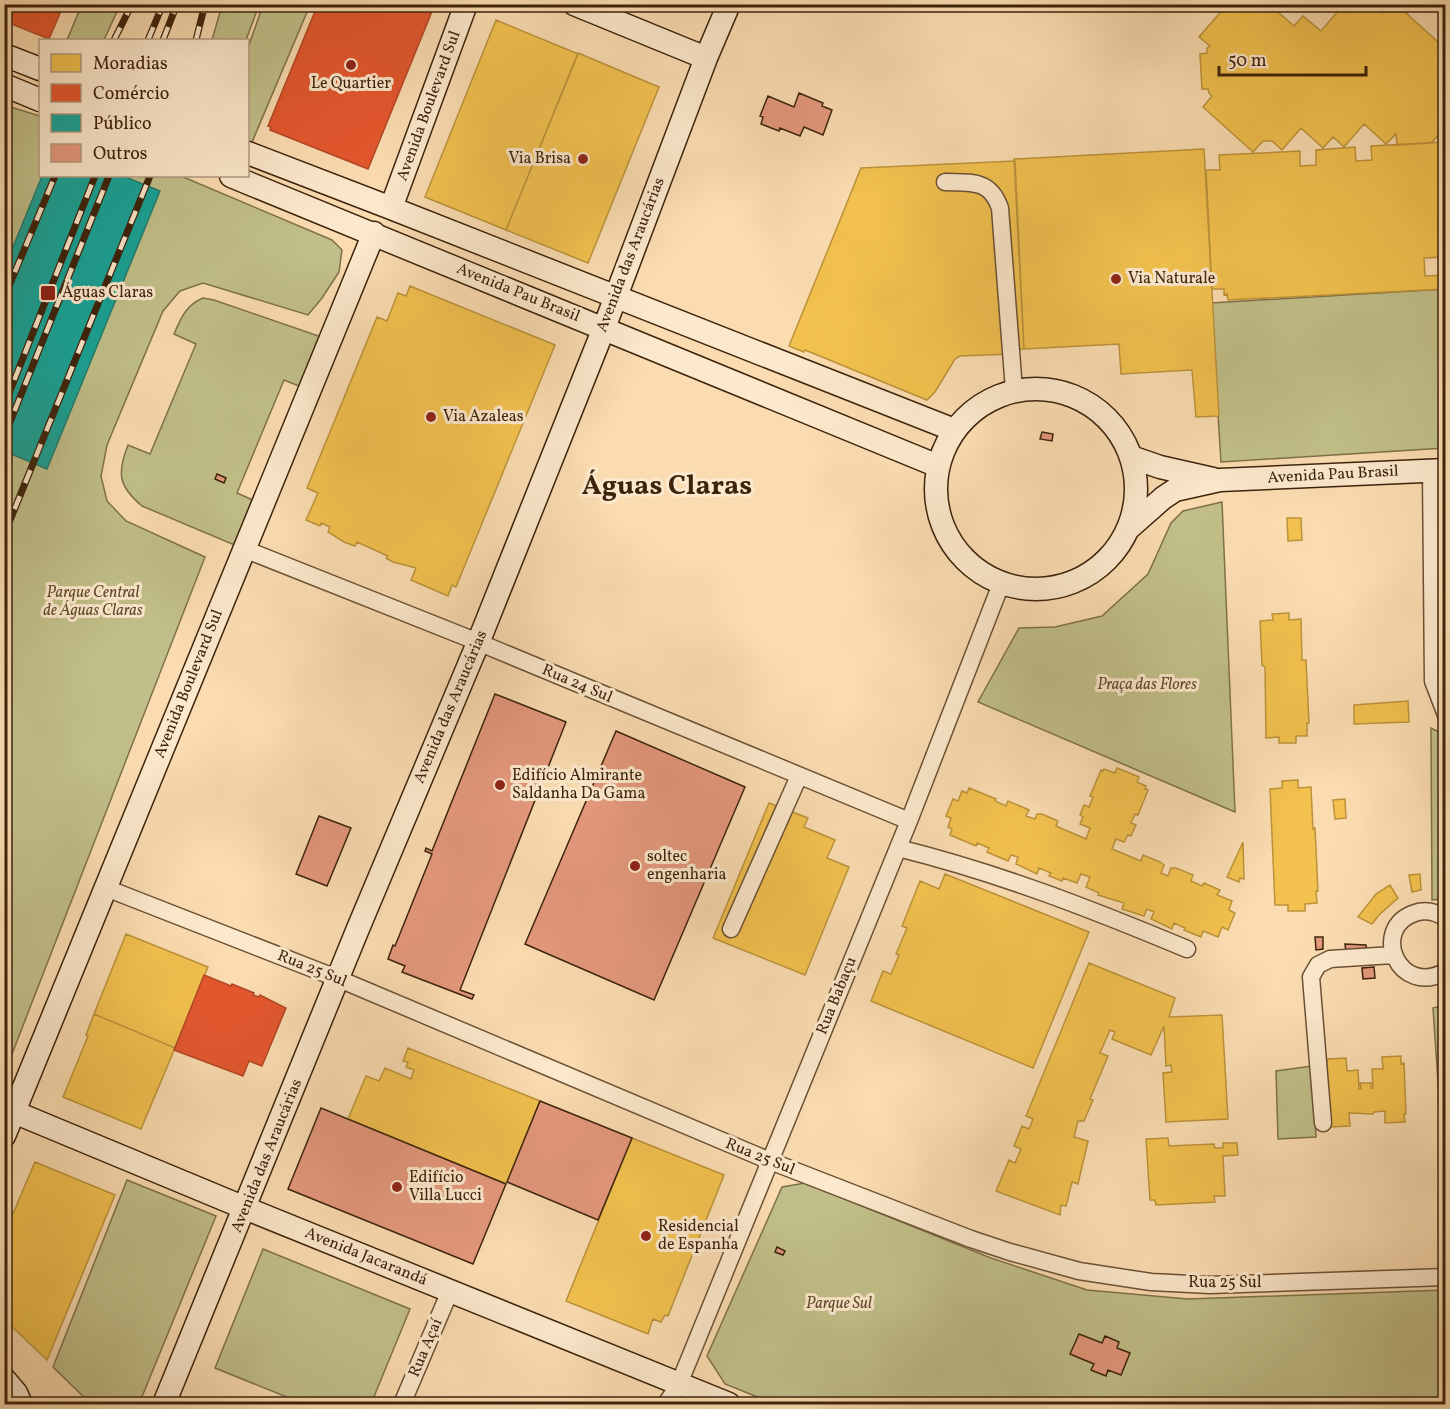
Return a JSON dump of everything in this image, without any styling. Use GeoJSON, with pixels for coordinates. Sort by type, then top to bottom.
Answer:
{"type":"FeatureCollection","features":[{"type":"Feature","properties":{"kind":"street","name":"Avenida Boulevard Sul"},"geometry":{"type":"LineString","coordinates":[[391,208],[466,4]]}},
{"type":"Feature","properties":{"kind":"street"},"geometry":{"type":"LineString","coordinates":[[574,4],[706,58]]}},
{"type":"Feature","properties":{"kind":"street","name":"Avenida das Araucárias"},"geometry":{"type":"LineString","coordinates":[[164,1404],[246,1208],[357,931],[478,643],[616,298],[706,58],[729,4]]}},
{"type":"Feature","properties":{"kind":"street"},"geometry":{"type":"LineString","coordinates":[[4,55],[39,69]]}},
{"type":"Feature","properties":{"kind":"street"},"geometry":{"type":"LineString","coordinates":[[4,85],[39,100]]}},
{"type":"Feature","properties":{"kind":"street","name":"Avenida Pau Brasil"},"geometry":{"type":"LineString","coordinates":[[249,153],[954,430]]}},
{"type":"Feature","properties":{"kind":"street","name":"Avenida Pau Brasil"},"geometry":{"type":"LineString","coordinates":[[234,177],[938,466]]}},
{"type":"Feature","properties":{"kind":"street"},"geometry":{"type":"LineString","coordinates":[[945,182],[978,184],[996,196],[1000,208],[1014,390]]}},
{"type":"Feature","properties":{"kind":"street","name":"Avenida Boulevard Sul"},"geometry":{"type":"LineString","coordinates":[[4,1136],[9,1110],[106,888],[374,233]]}},
{"type":"Feature","properties":{"kind":"street"},"geometry":{"type":"LineString","coordinates":[[1051,389],[1085,401],[1113,424],[1131,457],[1136,481],[1134,506],[1127,530],[1107,559],[1079,579],[1047,589],[1000,584],[983,574],[960,554],[943,528],[936,498],[938,466],[944,448],[954,430],[981,405],[1014,390],[1051,389]]}},
{"type":"Feature","properties":{"kind":"street","name":"Avenida Pau Brasil"},"geometry":{"type":"LineString","coordinates":[[1131,457],[1166,469],[1220,480]]}},
{"type":"Feature","properties":{"kind":"street","name":"Avenida Pau Brasil"},"geometry":{"type":"LineString","coordinates":[[1127,530],[1175,490],[1220,480],[1438,471]]}},
{"type":"Feature","properties":{"kind":"street"},"geometry":{"type":"LineString","coordinates":[[1438,471],[1433,681],[1446,714]]}},
{"type":"Feature","properties":{"kind":"street","name":"Rua 24 Sul"},"geometry":{"type":"LineString","coordinates":[[244,549],[909,821]]}},
{"type":"Feature","properties":{"kind":"street","name":"Rua Babaçu"},"geometry":{"type":"LineString","coordinates":[[666,1404],[679,1384],[909,821],[1000,584]]}},
{"type":"Feature","properties":{"kind":"street"},"geometry":{"type":"LineString","coordinates":[[731,929],[800,776]]}},
{"type":"Feature","properties":{"kind":"street"},"geometry":{"type":"LineString","coordinates":[[898,848],[1013,881],[1083,906],[1187,949]]}},
{"type":"Feature","properties":{"kind":"street","name":"Rua 25 Sul"},"geometry":{"type":"LineString","coordinates":[[106,888],[339,979],[770,1161],[971,1239],[1079,1271],[1151,1282],[1210,1285],[1446,1277]]}},
{"type":"Feature","properties":{"kind":"street"},"geometry":{"type":"LineString","coordinates":[[1443,915],[1428,911],[1407,916],[1399,923],[1392,944],[1398,964],[1406,972],[1416,977],[1427,978],[1446,971]]}},
{"type":"Feature","properties":{"kind":"street"},"geometry":{"type":"LineString","coordinates":[[1323,1123],[1311,976],[1318,965],[1330,959],[1394,955]]}},
{"type":"Feature","properties":{"kind":"street","name":"Avenida Jacarandá"},"geometry":{"type":"LineString","coordinates":[[9,1110],[729,1404]]}},
{"type":"Feature","properties":{"kind":"street","name":"Rua Açaí"},"geometry":{"type":"LineString","coordinates":[[402,1404],[450,1292]]}},
{"type":"Feature","properties":{"kind":"green space"},"geometry":{"type":"Polygon","coordinates":[[[82,4],[120,5],[104,39],[67,39],[82,4]]]}},
{"type":"Feature","properties":{"kind":"green space"},"geometry":{"type":"Polygon","coordinates":[[[222,5],[259,5],[246,39],[212,39],[222,5]]]}},
{"type":"Feature","properties":{"kind":"green space"},"geometry":{"type":"Polygon","coordinates":[[[263,5],[310,5],[250,147],[249,146],[249,45],[263,5]]]}},
{"type":"Feature","properties":{"kind":"green space","name":"Parque Central de Águas Claras"},"geometry":{"type":"Polygon","coordinates":[[[4,105],[39,116],[39,177],[183,177],[332,240],[342,250],[339,272],[308,315],[203,283],[180,291],[163,311],[107,445],[101,476],[107,501],[126,521],[205,557],[5,1072],[4,105]]]}},
{"type":"Feature","properties":{"kind":"green space"},"geometry":{"type":"Polygon","coordinates":[[[1445,289],[1445,448],[1221,462],[1211,303],[1445,289]]]}},
{"type":"Feature","properties":{"kind":"green space"},"geometry":{"type":"Polygon","coordinates":[[[203,298],[330,340],[309,390],[284,380],[237,493],[262,504],[244,549],[142,506],[128,492],[122,478],[122,464],[128,445],[150,454],[196,344],[174,334],[188,308],[203,298]]]}},
{"type":"Feature","properties":{"kind":"green space","name":"Praça das Flores"},"geometry":{"type":"Polygon","coordinates":[[[1222,502],[1235,812],[978,702],[1019,628],[1055,627],[1102,616],[1148,574],[1171,523],[1183,511],[1222,502]]]}},
{"type":"Feature","properties":{"kind":"green space"},"geometry":{"type":"Polygon","coordinates":[[[1431,728],[1445,735],[1445,899],[1432,900],[1431,728]]]}},
{"type":"Feature","properties":{"kind":"green space"},"geometry":{"type":"Polygon","coordinates":[[[1446,1005],[1445,1185],[1433,1008],[1446,1005]]]}},
{"type":"Feature","properties":{"kind":"green space"},"geometry":{"type":"Polygon","coordinates":[[[1312,1066],[1316,1137],[1278,1139],[1276,1071],[1312,1066]]]}},
{"type":"Feature","properties":{"kind":"green space"},"geometry":{"type":"Polygon","coordinates":[[[127,1180],[216,1216],[139,1404],[91,1404],[53,1367],[127,1180]]]}},
{"type":"Feature","properties":{"kind":"green space","name":"Parque Sul"},"geometry":{"type":"Polygon","coordinates":[[[805,1183],[991,1258],[1087,1290],[1188,1299],[1445,1290],[1445,1404],[775,1404],[725,1384],[707,1356],[782,1187],[805,1183]]]}},
{"type":"Feature","properties":{"kind":"green space"},"geometry":{"type":"Polygon","coordinates":[[[263,1249],[410,1309],[371,1404],[304,1404],[215,1368],[263,1249]]]}},
{"type":"Feature","properties":{"kind":"building: Moradias"},"geometry":{"type":"Polygon","coordinates":[[[1344,4],[1353,4],[1359,10],[1364,4],[1374,4],[1383,13],[1391,4],[1396,4],[1446,49],[1446,127],[1431,143],[1397,145],[1396,134],[1386,144],[1364,124],[1344,147],[1333,137],[1323,148],[1301,128],[1282,150],[1272,141],[1263,141],[1253,152],[1203,107],[1212,96],[1208,89],[1202,89],[1200,54],[1207,53],[1207,48],[1210,46],[1199,37],[1225,7],[1270,5],[1294,26],[1303,16],[1321,31],[1344,4]]]}},
{"type":"Feature","properties":{"kind":"building: Moradias"},"geometry":{"type":"Polygon","coordinates":[[[496,20],[578,54],[506,230],[425,197],[496,20]]]}},
{"type":"Feature","properties":{"kind":"building: Moradias","name":"Via Brisa"},"geometry":{"type":"Polygon","coordinates":[[[578,53],[659,87],[588,263],[506,230],[578,53]]]}},
{"type":"Feature","properties":{"kind":"building: Moradias"},"geometry":{"type":"Polygon","coordinates":[[[1446,142],[1446,257],[1424,258],[1425,276],[1446,275],[1446,289],[1228,300],[1227,294],[1224,295],[1224,289],[1212,289],[1206,170],[1220,170],[1219,155],[1300,151],[1300,166],[1316,165],[1316,150],[1355,147],[1356,161],[1372,160],[1371,146],[1446,142]]]}},
{"type":"Feature","properties":{"kind":"building: Moradias","name":"Via Naturale"},"geometry":{"type":"Polygon","coordinates":[[[1204,149],[1219,416],[1196,417],[1192,370],[1121,374],[1119,344],[1024,349],[1014,159],[1204,149]]]}},
{"type":"Feature","properties":{"kind":"building: Moradias"},"geometry":{"type":"Polygon","coordinates":[[[1015,161],[1024,349],[1010,350],[1010,354],[960,356],[955,359],[935,392],[927,400],[805,350],[804,352],[789,346],[861,168],[1015,161]]]}},
{"type":"Feature","properties":{"kind":"building: Moradias","name":"Via Azaleas"},"geometry":{"type":"Polygon","coordinates":[[[410,286],[555,345],[456,587],[452,585],[448,596],[411,580],[416,568],[393,562],[386,558],[388,556],[357,542],[355,546],[344,542],[328,532],[330,527],[321,523],[320,526],[306,520],[318,493],[307,488],[377,317],[387,321],[398,293],[406,296],[410,286]]]}},
{"type":"Feature","properties":{"kind":"building: Moradias"},"geometry":{"type":"Polygon","coordinates":[[[1287,518],[1301,518],[1302,540],[1288,541],[1287,518]]]}},
{"type":"Feature","properties":{"kind":"building: Moradias"},"geometry":{"type":"Polygon","coordinates":[[[1289,613],[1289,620],[1301,619],[1302,660],[1306,660],[1309,723],[1307,723],[1307,736],[1296,736],[1296,743],[1279,743],[1279,737],[1266,738],[1265,667],[1262,665],[1260,621],[1273,620],[1272,614],[1289,613]]]}},
{"type":"Feature","properties":{"kind":"building: Moradias"},"geometry":{"type":"Polygon","coordinates":[[[1408,701],[1409,722],[1354,724],[1354,705],[1408,701]]]}},
{"type":"Feature","properties":{"kind":"building: Moradias"},"geometry":{"type":"Polygon","coordinates":[[[1117,768],[1139,777],[1137,782],[1146,786],[1145,789],[1148,790],[1138,815],[1135,814],[1131,823],[1136,825],[1131,836],[1128,835],[1124,842],[1116,839],[1112,849],[1141,861],[1143,855],[1164,865],[1161,873],[1168,876],[1171,868],[1176,868],[1193,875],[1191,881],[1202,886],[1204,883],[1220,890],[1217,895],[1232,901],[1229,910],[1235,913],[1228,930],[1222,927],[1218,937],[1203,931],[1201,937],[1174,923],[1172,929],[1151,919],[1154,912],[1147,909],[1144,916],[1122,909],[1124,903],[1098,895],[1099,893],[1086,887],[1090,877],[1081,874],[1077,883],[1049,876],[1051,873],[1039,868],[1037,874],[1016,864],[1018,857],[1011,855],[1008,861],[987,852],[989,848],[977,843],[976,846],[950,835],[952,829],[948,827],[951,818],[946,816],[953,799],[958,801],[962,791],[967,793],[969,788],[996,799],[995,801],[1006,806],[1008,801],[1029,810],[1026,816],[1035,819],[1037,814],[1042,814],[1058,821],[1056,826],[1086,839],[1090,828],[1080,824],[1083,817],[1080,815],[1084,805],[1089,807],[1093,797],[1090,796],[1101,770],[1115,773],[1117,768]]]}},
{"type":"Feature","properties":{"kind":"building: Moradias"},"geometry":{"type":"Polygon","coordinates":[[[1298,780],[1298,788],[1311,787],[1318,891],[1316,891],[1317,903],[1305,904],[1305,911],[1288,911],[1288,905],[1275,905],[1270,789],[1282,788],[1282,781],[1298,780]]]}},
{"type":"Feature","properties":{"kind":"building: Moradias"},"geometry":{"type":"Polygon","coordinates":[[[1345,799],[1346,818],[1335,819],[1333,800],[1345,799]]]}},
{"type":"Feature","properties":{"kind":"building: Moradias"},"geometry":{"type":"Polygon","coordinates":[[[769,803],[808,818],[804,827],[835,840],[827,858],[849,867],[805,975],[713,938],[769,803]]]}},
{"type":"Feature","properties":{"kind":"building: Moradias"},"geometry":{"type":"Polygon","coordinates":[[[1243,842],[1244,879],[1240,878],[1239,882],[1227,877],[1243,842]]]}},
{"type":"Feature","properties":{"kind":"building: Moradias"},"geometry":{"type":"Polygon","coordinates":[[[945,874],[1089,932],[1033,1068],[871,1001],[883,971],[891,974],[899,955],[896,954],[907,928],[902,926],[920,881],[939,889],[945,874]]]}},
{"type":"Feature","properties":{"kind":"building: Moradias"},"geometry":{"type":"Polygon","coordinates":[[[1420,874],[1421,890],[1412,892],[1409,875],[1420,874]]]}},
{"type":"Feature","properties":{"kind":"building: Moradias"},"geometry":{"type":"Polygon","coordinates":[[[1390,885],[1398,898],[1372,924],[1358,917],[1376,894],[1390,885]]]}},
{"type":"Feature","properties":{"kind":"building: Moradias"},"geometry":{"type":"Polygon","coordinates":[[[126,934],[208,967],[175,1048],[94,1014],[126,934]]]}},
{"type":"Feature","properties":{"kind":"building: Moradias"},"geometry":{"type":"Polygon","coordinates":[[[1089,963],[1175,998],[1169,1017],[1222,1015],[1228,1119],[1166,1122],[1163,1073],[1172,1072],[1171,1065],[1166,1066],[1164,1026],[1151,1055],[1112,1039],[1115,1032],[1110,1030],[1100,1053],[1108,1056],[1090,1099],[1093,1100],[1084,1121],[1078,1121],[1074,1137],[1088,1141],[1078,1184],[1072,1182],[1066,1206],[1061,1205],[1060,1215],[996,1191],[1009,1160],[1015,1163],[1021,1149],[1014,1146],[1022,1126],[1029,1129],[1033,1119],[1026,1116],[1089,963]]]}},
{"type":"Feature","properties":{"kind":"building: Moradias"},"geometry":{"type":"Polygon","coordinates":[[[94,1014],[175,1048],[141,1129],[63,1097],[88,1036],[86,1035],[94,1014]]]}},
{"type":"Feature","properties":{"kind":"building: Moradias"},"geometry":{"type":"Polygon","coordinates":[[[408,1048],[540,1101],[506,1184],[348,1119],[366,1076],[379,1081],[385,1068],[411,1079],[414,1070],[406,1067],[408,1062],[403,1061],[408,1048]]]}},
{"type":"Feature","properties":{"kind":"building: Moradias"},"geometry":{"type":"Polygon","coordinates":[[[1401,1056],[1401,1064],[1404,1063],[1405,1122],[1385,1123],[1385,1111],[1373,1114],[1349,1113],[1350,1126],[1331,1127],[1325,1068],[1327,1059],[1346,1058],[1347,1071],[1358,1070],[1359,1089],[1361,1089],[1360,1083],[1371,1083],[1371,1088],[1373,1088],[1372,1069],[1383,1069],[1382,1057],[1401,1056]]]}},
{"type":"Feature","properties":{"kind":"building: Moradias","name":"Residencial de Espanha"},"geometry":{"type":"Polygon","coordinates":[[[632,1138],[724,1175],[668,1316],[665,1315],[661,1322],[653,1319],[648,1334],[566,1301],[632,1138]]]}},
{"type":"Feature","properties":{"kind":"building: Moradias"},"geometry":{"type":"Polygon","coordinates":[[[1168,1138],[1169,1146],[1214,1144],[1215,1148],[1223,1148],[1223,1143],[1237,1143],[1238,1155],[1223,1156],[1225,1196],[1214,1196],[1215,1202],[1156,1205],[1155,1200],[1150,1200],[1146,1139],[1168,1138]]]}},
{"type":"Feature","properties":{"kind":"building: Moradias"},"geometry":{"type":"Polygon","coordinates":[[[35,1162],[115,1195],[47,1360],[4,1319],[4,1235],[35,1162]]]}},
{"type":"Feature","properties":{"kind":"building: Comércio"},"geometry":{"type":"Polygon","coordinates":[[[4,4],[64,4],[49,39],[4,21],[4,4]]]}},
{"type":"Feature","properties":{"kind":"building: Comércio","name":"Le Quartier"},"geometry":{"type":"Polygon","coordinates":[[[318,4],[435,4],[368,169],[270,130],[271,127],[268,126],[318,4]]]}},
{"type":"Feature","properties":{"kind":"building: Comércio"},"geometry":{"type":"Polygon","coordinates":[[[204,975],[231,986],[232,984],[254,993],[253,995],[259,997],[260,995],[286,1008],[262,1066],[249,1061],[243,1076],[174,1050],[204,975]]]}},
{"type":"Feature","properties":{"kind":"building: Público"},"geometry":{"type":"Polygon","coordinates":[[[42,177],[125,177],[160,191],[47,469],[4,451],[4,269],[42,177]]]}},
{"type":"Feature","properties":{"kind":"building: Outros"},"geometry":{"type":"Polygon","coordinates":[[[799,93],[823,103],[822,106],[832,110],[823,135],[804,127],[800,136],[761,124],[763,117],[760,116],[768,96],[794,107],[799,93]]]}},
{"type":"Feature","properties":{"kind":"building: Outros"},"geometry":{"type":"Polygon","coordinates":[[[1042,432],[1053,434],[1052,441],[1040,439],[1042,432]]]}},
{"type":"Feature","properties":{"kind":"building: Outros"},"geometry":{"type":"Polygon","coordinates":[[[217,474],[226,478],[224,483],[215,479],[217,474]]]}},
{"type":"Feature","properties":{"kind":"building: Outros","name":"Edifício Almirante Saldanha Da Gama"},"geometry":{"type":"Polygon","coordinates":[[[495,694],[566,722],[460,990],[474,995],[472,999],[402,972],[405,966],[388,959],[432,854],[425,851],[426,848],[432,851],[495,694]]]}},
{"type":"Feature","properties":{"kind":"building: Outros","name":"soltec engenharia"},"geometry":{"type":"Polygon","coordinates":[[[616,731],[745,787],[654,1000],[525,944],[616,731]]]}},
{"type":"Feature","properties":{"kind":"building: Outros"},"geometry":{"type":"Polygon","coordinates":[[[319,816],[351,828],[327,886],[296,874],[319,816]]]}},
{"type":"Feature","properties":{"kind":"building: Outros"},"geometry":{"type":"Polygon","coordinates":[[[1315,937],[1323,937],[1323,949],[1316,950],[1315,937]]]}},
{"type":"Feature","properties":{"kind":"building: Outros"},"geometry":{"type":"Polygon","coordinates":[[[1345,944],[1366,945],[1367,952],[1346,953],[1345,944]]]}},
{"type":"Feature","properties":{"kind":"building: Outros"},"geometry":{"type":"Polygon","coordinates":[[[1374,967],[1375,978],[1363,979],[1362,968],[1374,967]]]}},
{"type":"Feature","properties":{"kind":"building: Outros"},"geometry":{"type":"Polygon","coordinates":[[[540,1101],[632,1138],[598,1220],[507,1182],[540,1101]]]}},
{"type":"Feature","properties":{"kind":"building: Outros","name":"Edifício Villa Lucci"},"geometry":{"type":"Polygon","coordinates":[[[321,1108],[506,1184],[473,1264],[288,1189],[321,1108]]]}},
{"type":"Feature","properties":{"kind":"building: Outros"},"geometry":{"type":"Polygon","coordinates":[[[777,1247],[785,1251],[783,1255],[775,1252],[777,1247]]]}},
{"type":"Feature","properties":{"kind":"building: Outros"},"geometry":{"type":"Polygon","coordinates":[[[1079,1334],[1102,1343],[1105,1336],[1119,1342],[1117,1348],[1130,1353],[1121,1375],[1108,1370],[1106,1376],[1091,1370],[1094,1364],[1070,1354],[1079,1334]]]}},
{"type":"Feature","properties":{"kind":"railway"},"geometry":{"type":"LineString","coordinates":[[114,39],[132,4]]}},
{"type":"Feature","properties":{"kind":"railway"},"geometry":{"type":"LineString","coordinates":[[148,39],[163,4]]}},
{"type":"Feature","properties":{"kind":"railway"},"geometry":{"type":"LineString","coordinates":[[163,39],[177,4]]}},
{"type":"Feature","properties":{"kind":"railway"},"geometry":{"type":"LineString","coordinates":[[196,39],[205,4]]}},
{"type":"Feature","properties":{"kind":"railway"},"geometry":{"type":"LineString","coordinates":[[4,298],[55,177]]}},
{"type":"Feature","properties":{"kind":"railway"},"geometry":{"type":"LineString","coordinates":[[4,406],[95,177]]}},
{"type":"Feature","properties":{"kind":"railway"},"geometry":{"type":"LineString","coordinates":[[4,437],[109,177]]}},
{"type":"Feature","properties":{"kind":"railway"},"geometry":{"type":"LineString","coordinates":[[4,535],[150,177]]}},
{"type":"Feature","properties":{"kind":"place","name":"Le Quartier"},"geometry":{"type":"Point","coordinates":[351,65]}},
{"type":"Feature","properties":{"kind":"place","name":"Via Brisa"},"geometry":{"type":"Point","coordinates":[583,159]}},
{"type":"Feature","properties":{"kind":"place","name":"Via Naturale"},"geometry":{"type":"Point","coordinates":[1116,279]}},
{"type":"Feature","properties":{"kind":"place","name":"Águas Claras"},"geometry":{"type":"Point","coordinates":[48,293]}},
{"type":"Feature","properties":{"kind":"place","name":"Via Azaleas"},"geometry":{"type":"Point","coordinates":[431,417]}},
{"type":"Feature","properties":{"kind":"place","name":"Edifício Almirante Saldanha Da Gama"},"geometry":{"type":"Point","coordinates":[500,785]}},
{"type":"Feature","properties":{"kind":"place","name":"soltec engenharia"},"geometry":{"type":"Point","coordinates":[635,866]}},
{"type":"Feature","properties":{"kind":"place","name":"Edifício Villa Lucci"},"geometry":{"type":"Point","coordinates":[397,1187]}},
{"type":"Feature","properties":{"kind":"place","name":"Residencial de Espanha"},"geometry":{"type":"Point","coordinates":[646,1236]}},
{"type":"Feature","properties":{"kind":"district","name":"Águas Claras"},"geometry":{"type":"Point","coordinates":[667,486]}}]}
